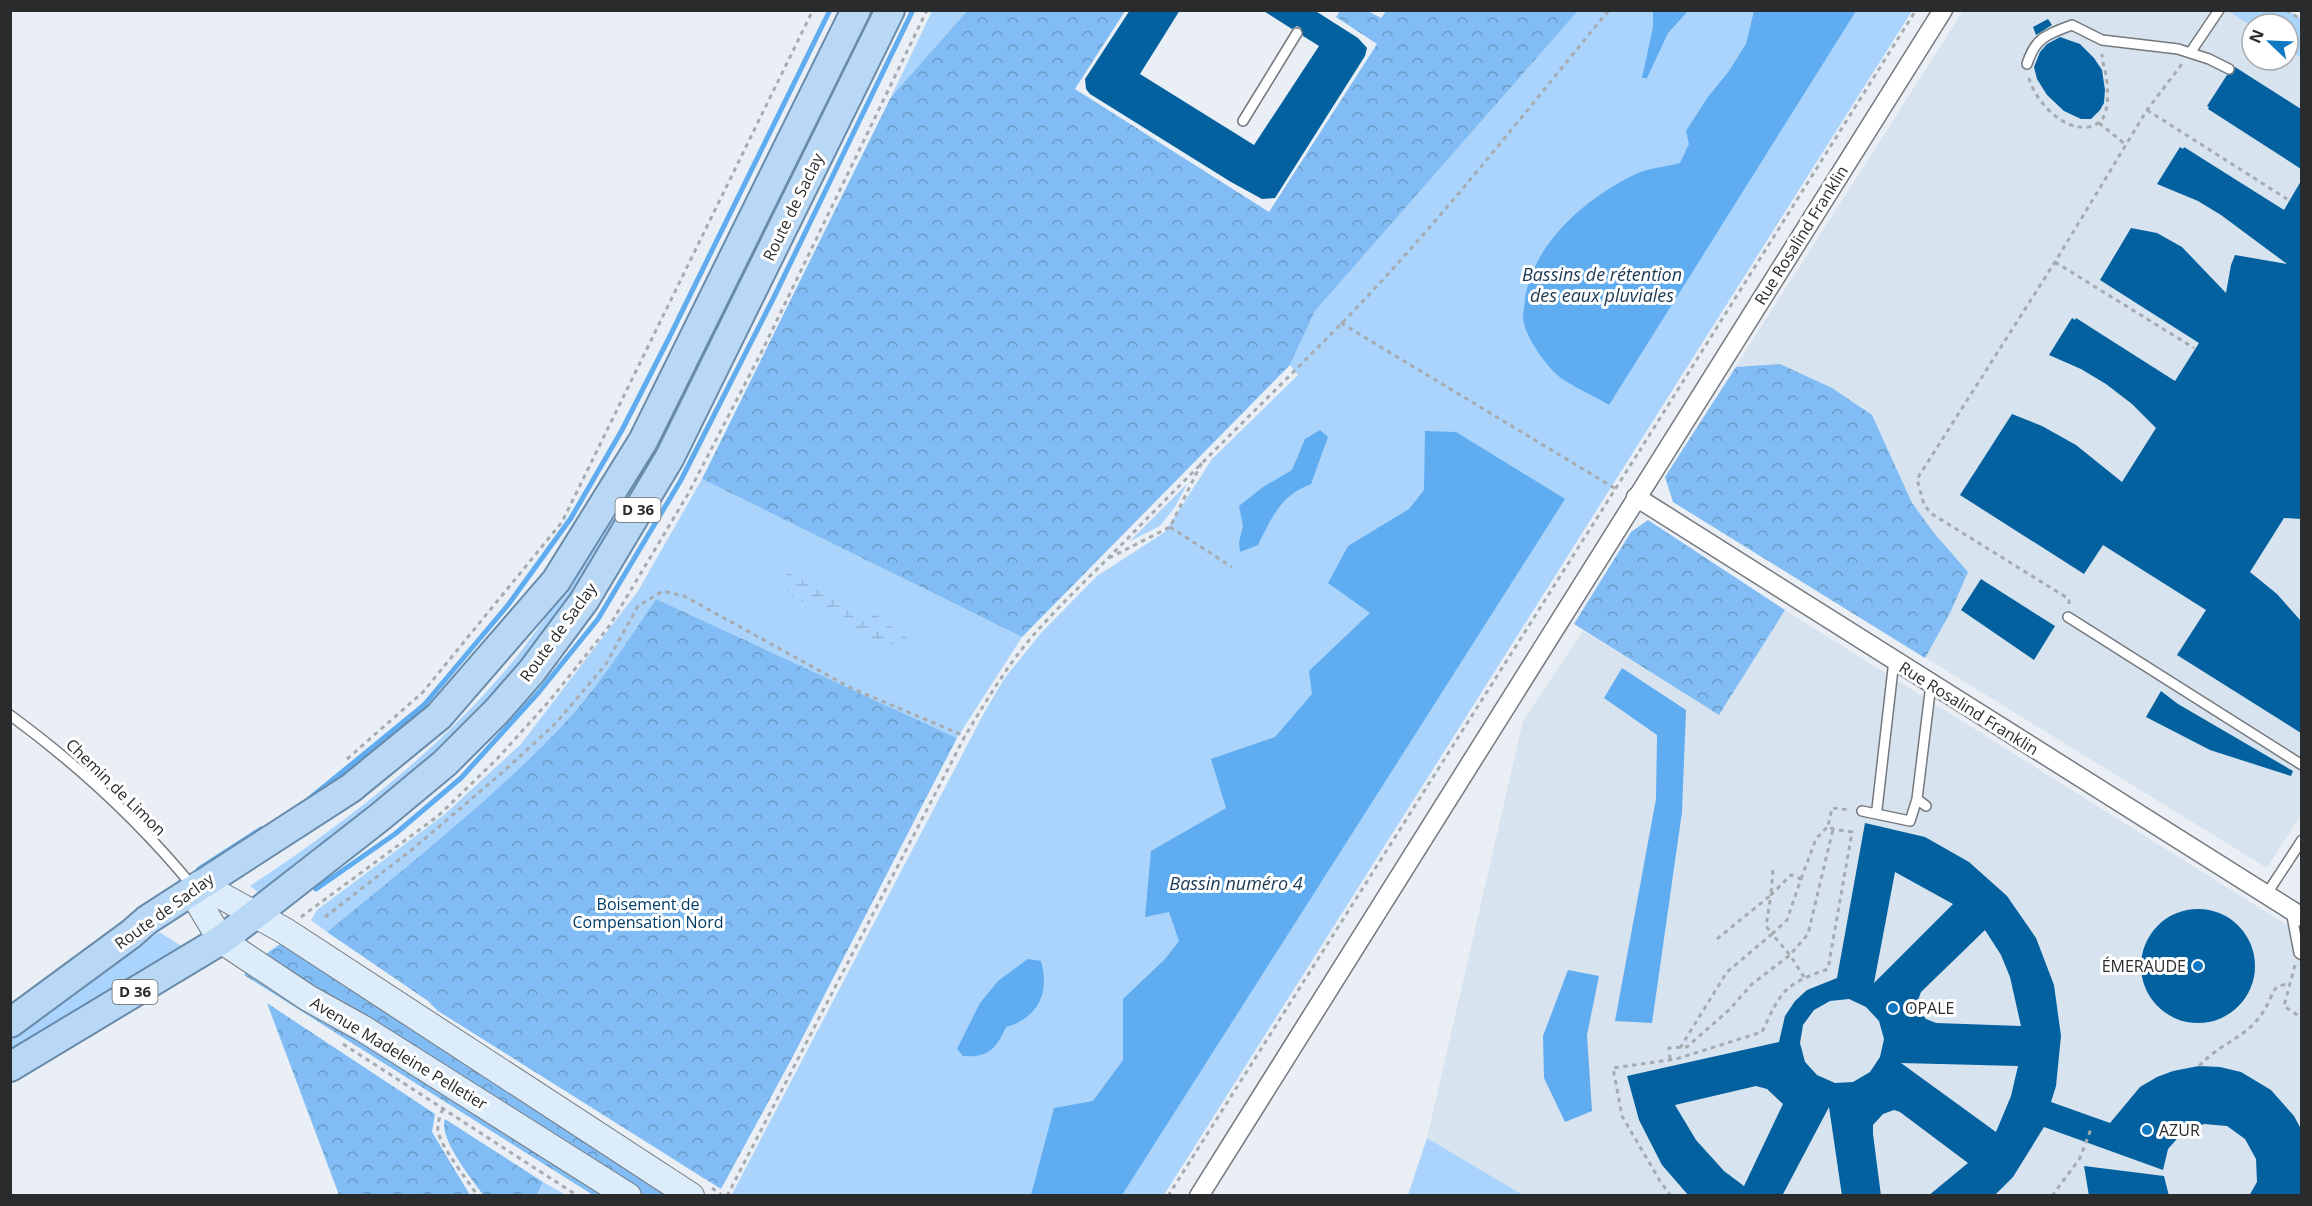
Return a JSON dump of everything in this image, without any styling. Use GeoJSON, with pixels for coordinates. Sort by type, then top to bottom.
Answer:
{"type":"FeatureCollection","features":[{"type":"Feature","properties":{"kind":"main road","name":"Route de Saclay"},"geometry":{"type":"LineString","coordinates":[[10,1023],[147,920],[351,788],[439,716],[556,582],[643,441],[856,10]]}},
{"type":"Feature","properties":{"kind":"main road","name":"Route de Saclay"},"geometry":{"type":"LineString","coordinates":[[10,1067],[221,940],[257,914],[445,763],[497,711],[532,671],[584,601],[670,457],[890,10]]}},
{"type":"Feature","properties":{"kind":"street","name":"Rue Rosalind Franklin"},"geometry":{"type":"LineString","coordinates":[[1199,1196],[1943,10]]}},
{"type":"Feature","properties":{"kind":"street","name":"Rue Rosalind Franklin"},"geometry":{"type":"LineString","coordinates":[[1636,497],[2296,914]]}},
{"type":"Feature","properties":{"kind":"street"},"geometry":{"type":"LineString","coordinates":[[195,888],[257,914],[285,931],[692,1196]]}},
{"type":"Feature","properties":{"kind":"street","name":"Avenue Madeleine Pelletier"},"geometry":{"type":"LineString","coordinates":[[195,888],[221,940],[308,998],[362,1028],[628,1196]]}},
{"type":"Feature","properties":{"kind":"lane"},"geometry":{"type":"LineString","coordinates":[[2190,53],[2219,10]]}},
{"type":"Feature","properties":{"kind":"lane"},"geometry":{"type":"LineString","coordinates":[[2027,64],[2032,49],[2040,39],[2072,25],[2102,40],[2178,49],[2229,69]]}},
{"type":"Feature","properties":{"kind":"lane"},"geometry":{"type":"LineString","coordinates":[[1243,121],[1297,33]]}},
{"type":"Feature","properties":{"kind":"lane"},"geometry":{"type":"LineString","coordinates":[[2068,618],[2301,765]]}},
{"type":"Feature","properties":{"kind":"lane"},"geometry":{"type":"LineString","coordinates":[[1877,809],[1894,660]]}},
{"type":"Feature","properties":{"kind":"lane"},"geometry":{"type":"LineString","coordinates":[[1862,811],[1910,821],[1917,800],[1931,684]]}},
{"type":"Feature","properties":{"kind":"lane","name":"Chemin de Limon"},"geometry":{"type":"LineString","coordinates":[[10,715],[41,737],[112,800],[195,888]]}},
{"type":"Feature","properties":{"kind":"lane"},"geometry":{"type":"LineString","coordinates":[[1917,800],[1926,806]]}},
{"type":"Feature","properties":{"kind":"lane"},"geometry":{"type":"LineString","coordinates":[[2266,895],[2301,840]]}},
{"type":"Feature","properties":{"kind":"lane"},"geometry":{"type":"LineString","coordinates":[[2296,914],[2300,954]]}},
{"type":"Feature","properties":{"kind":"path"},"geometry":{"type":"LineString","coordinates":[[345,761],[423,692],[562,522],[813,10]]}},
{"type":"Feature","properties":{"kind":"path"},"geometry":{"type":"LineString","coordinates":[[727,1196],[964,736],[996,685],[1028,642],[1064,601],[1341,323],[1441,213],[1609,10]]}},
{"type":"Feature","properties":{"kind":"path"},"geometry":{"type":"LineString","coordinates":[[1168,1196],[1916,10]]}},
{"type":"Feature","properties":{"kind":"path"},"geometry":{"type":"LineString","coordinates":[[2286,10],[2301,20]]}},
{"type":"Feature","properties":{"kind":"path"},"geometry":{"type":"LineString","coordinates":[[2027,64],[2029,81],[2042,102],[2058,117],[2071,126],[2083,128],[2094,126],[2102,120],[2107,107],[2107,77],[2102,60],[2102,40]]}},
{"type":"Feature","properties":{"kind":"path"},"geometry":{"type":"LineString","coordinates":[[2068,618],[2069,599],[1932,514],[1924,505],[1917,479],[2055,262],[2147,110],[2190,53]]}},
{"type":"Feature","properties":{"kind":"path"},"geometry":{"type":"LineString","coordinates":[[2147,110],[2287,199]]}},
{"type":"Feature","properties":{"kind":"path"},"geometry":{"type":"LineString","coordinates":[[2098,123],[2126,144]]}},
{"type":"Feature","properties":{"kind":"path"},"geometry":{"type":"LineString","coordinates":[[2055,262],[2194,348]]}},
{"type":"Feature","properties":{"kind":"path"},"geometry":{"type":"LineString","coordinates":[[1341,323],[1616,489]]}},
{"type":"Feature","properties":{"kind":"path"},"geometry":{"type":"LineString","coordinates":[[1640,450],[1660,460]]}},
{"type":"Feature","properties":{"kind":"path"},"geometry":{"type":"LineString","coordinates":[[1105,560],[1170,526],[1205,457]]}},
{"type":"Feature","properties":{"kind":"path"},"geometry":{"type":"LineString","coordinates":[[1170,526],[1232,567]]}},
{"type":"Feature","properties":{"kind":"path"},"geometry":{"type":"LineString","coordinates":[[325,917],[414,848],[556,723],[606,664],[638,606],[663,591],[684,596],[851,688],[964,736]]}},
{"type":"Feature","properties":{"kind":"path"},"geometry":{"type":"LineString","coordinates":[[1680,1048],[1727,972],[1787,920],[1816,838],[1828,826],[1832,808],[1862,811]]}},
{"type":"Feature","properties":{"kind":"path"},"geometry":{"type":"LineString","coordinates":[[1671,1196],[1622,1116],[1613,1068],[1676,1059],[1762,1032],[1778,998],[1804,977],[1828,969],[1852,832],[1828,826]]}},
{"type":"Feature","properties":{"kind":"path"},"geometry":{"type":"LineString","coordinates":[[1670,1059],[1670,1048],[1688,1047],[1730,1009],[1752,984],[1790,955],[1808,934],[1833,829]]}},
{"type":"Feature","properties":{"kind":"path"},"geometry":{"type":"LineString","coordinates":[[1773,869],[1766,926],[1790,955],[1804,977]]}},
{"type":"Feature","properties":{"kind":"path"},"geometry":{"type":"LineString","coordinates":[[1717,939],[1771,895],[1791,875],[1801,879]]}},
{"type":"Feature","properties":{"kind":"path"},"geometry":{"type":"LineString","coordinates":[[2300,954],[2284,1006],[2301,1018]]}},
{"type":"Feature","properties":{"kind":"path"},"geometry":{"type":"LineString","coordinates":[[2199,1066],[2205,1059],[2251,1029],[2265,1011],[2275,987],[2280,984],[2290,985]]}},
{"type":"Feature","properties":{"kind":"path"},"geometry":{"type":"LineString","coordinates":[[335,1039],[578,1196]]}},
{"type":"Feature","properties":{"kind":"path"},"geometry":{"type":"LineString","coordinates":[[443,1108],[438,1131],[442,1142],[478,1196]]}},
{"type":"Feature","properties":{"kind":"path"},"geometry":{"type":"LineString","coordinates":[[2052,1196],[2080,1158],[2091,1129]]}},
{"type":"Feature","properties":{"kind":"shaded area"},"geometry":{"type":"Polygon","coordinates":[[[1963,11],[2228,11],[2240,18],[2240,72],[2300,72],[2301,58],[2302,813],[2267,868],[1673,502],[1665,477],[1963,11]]]}},
{"type":"Feature","properties":{"kind":"shaded area"},"geometry":{"type":"Polygon","coordinates":[[[1785,610],[2301,934],[2301,1195],[1523,1195],[1427,1138],[1523,721],[1583,631],[1719,715],[1785,610]]]}},
{"type":"Feature","properties":{"kind":"green space"},"geometry":{"type":"Polygon","coordinates":[[[1387,10],[1578,11],[1315,311],[1290,365],[1022,637],[702,479],[891,97],[967,11],[1125,11],[1075,89],[1269,212],[1377,44],[1336,17],[1340,11],[1368,11],[1381,18],[1387,10]]]}},
{"type":"Feature","properties":{"kind":"green space"},"geometry":{"type":"Polygon","coordinates":[[[868,11],[878,11],[634,499],[550,631],[442,752],[310,856],[258,892],[250,886],[354,812],[451,728],[481,698],[516,657],[563,593],[868,11]]]}},
{"type":"Feature","properties":{"kind":"green space"},"geometry":{"type":"Polygon","coordinates":[[[932,11],[967,11],[891,97],[932,11]]]}},
{"type":"Feature","properties":{"kind":"green space"},"geometry":{"type":"Polygon","coordinates":[[[1578,11],[1912,11],[1164,1195],[731,1196],[984,713],[1004,679],[1041,633],[1097,576],[1165,532],[1212,459],[1298,375],[1290,365],[1315,311],[1578,11]]]}},
{"type":"Feature","properties":{"kind":"green space"},"geometry":{"type":"Polygon","coordinates":[[[2228,11],[2290,12],[2240,12],[2240,18],[2228,11]]]}},
{"type":"Feature","properties":{"kind":"green space"},"geometry":{"type":"Polygon","coordinates":[[[2300,18],[2301,19],[2300,57],[2300,18]]]}},
{"type":"Feature","properties":{"kind":"green space"},"geometry":{"type":"Polygon","coordinates":[[[1780,364],[1832,388],[1872,415],[1912,503],[1934,533],[1968,572],[1950,613],[1925,658],[1673,502],[1665,477],[1736,367],[1780,364]]]}},
{"type":"Feature","properties":{"kind":"green space"},"geometry":{"type":"Polygon","coordinates":[[[702,479],[1022,637],[957,738],[656,599],[587,697],[534,755],[447,833],[327,932],[311,920],[317,910],[445,814],[521,744],[638,591],[702,479]]]}},
{"type":"Feature","properties":{"kind":"green space"},"geometry":{"type":"Polygon","coordinates":[[[1187,484],[1175,507],[1160,526],[1130,541],[1187,484]]]}},
{"type":"Feature","properties":{"kind":"green space"},"geometry":{"type":"Polygon","coordinates":[[[1648,520],[1785,610],[1719,715],[1574,624],[1631,532],[1648,520]]]}},
{"type":"Feature","properties":{"kind":"green space"},"geometry":{"type":"Polygon","coordinates":[[[789,573],[832,595],[840,604],[870,610],[908,639],[889,645],[876,643],[839,613],[797,599],[790,594],[783,578],[789,573]]]}},
{"type":"Feature","properties":{"kind":"green space","name":"Boisement de Compensation Nord"},"geometry":{"type":"Polygon","coordinates":[[[656,599],[957,738],[791,1060],[721,1189],[438,1011],[428,1001],[327,932],[417,858],[534,755],[561,727],[599,681],[656,599]]]}},
{"type":"Feature","properties":{"kind":"green space"},"geometry":{"type":"Polygon","coordinates":[[[159,932],[183,947],[11,1051],[11,1038],[159,932]]]}},
{"type":"Feature","properties":{"kind":"green space"},"geometry":{"type":"Polygon","coordinates":[[[283,942],[681,1195],[641,1195],[263,956],[283,942]]]}},
{"type":"Feature","properties":{"kind":"green space"},"geometry":{"type":"Polygon","coordinates":[[[248,968],[609,1195],[593,1195],[244,975],[248,968]]]}},
{"type":"Feature","properties":{"kind":"green space"},"geometry":{"type":"Polygon","coordinates":[[[267,1003],[435,1114],[432,1132],[470,1195],[339,1195],[267,1003]]]}},
{"type":"Feature","properties":{"kind":"green space"},"geometry":{"type":"Polygon","coordinates":[[[445,1119],[543,1182],[537,1195],[483,1195],[464,1169],[446,1137],[445,1119]]]}},
{"type":"Feature","properties":{"kind":"green space"},"geometry":{"type":"Polygon","coordinates":[[[1427,1138],[1523,1195],[1408,1195],[1427,1138]]]}},
{"type":"Feature","properties":{"kind":"green space"},"geometry":{"type":"Polygon","coordinates":[[[543,1182],[566,1195],[537,1196],[543,1182]]]}},
{"type":"Feature","properties":{"kind":"water"},"geometry":{"type":"Polygon","coordinates":[[[1653,11],[1688,11],[1668,33],[1647,78],[1642,78],[1653,27],[1653,11]]]}},
{"type":"Feature","properties":{"kind":"water","name":"Bassins de rétention des eaux pluviales"},"geometry":{"type":"Polygon","coordinates":[[[1754,11],[1856,11],[1609,405],[1559,376],[1549,367],[1534,346],[1523,317],[1530,278],[1539,259],[1565,224],[1599,195],[1646,170],[1680,163],[1689,144],[1686,131],[1746,44],[1754,11]]]}},
{"type":"Feature","properties":{"kind":"water"},"geometry":{"type":"Polygon","coordinates":[[[1320,430],[1328,437],[1311,484],[1284,501],[1258,545],[1240,552],[1239,542],[1243,526],[1239,506],[1263,487],[1292,470],[1305,439],[1320,430]]]}},
{"type":"Feature","properties":{"kind":"water","name":"Bassin numéro 4"},"geometry":{"type":"Polygon","coordinates":[[[1425,431],[1456,432],[1565,499],[1122,1195],[1031,1195],[1054,1108],[1093,1101],[1123,1060],[1123,999],[1165,959],[1179,941],[1169,912],[1145,917],[1151,851],[1226,808],[1211,759],[1275,737],[1312,694],[1309,671],[1370,613],[1328,583],[1348,546],[1409,509],[1424,490],[1425,431]]]}},
{"type":"Feature","properties":{"kind":"water"},"geometry":{"type":"Polygon","coordinates":[[[1622,668],[1686,710],[1682,812],[1652,1023],[1615,1021],[1656,799],[1657,735],[1604,698],[1622,668]]]}},
{"type":"Feature","properties":{"kind":"water"},"geometry":{"type":"Polygon","coordinates":[[[1028,959],[1041,961],[1043,973],[1042,994],[1034,1011],[1017,1023],[1006,1027],[999,1041],[985,1054],[963,1056],[957,1049],[980,1003],[998,981],[1028,959]]]}},
{"type":"Feature","properties":{"kind":"water"},"geometry":{"type":"Polygon","coordinates":[[[1568,970],[1599,976],[1587,1035],[1592,1111],[1565,1122],[1544,1078],[1543,1036],[1568,970]]]}},
{"type":"Feature","properties":{"kind":"building"},"geometry":{"type":"Polygon","coordinates":[[[1130,10],[1180,10],[1140,74],[1254,145],[1319,46],[1303,36],[1301,28],[1297,26],[1292,29],[1262,10],[1314,10],[1358,38],[1367,48],[1365,56],[1275,198],[1262,199],[1090,94],[1086,89],[1085,79],[1130,10]]]}},
{"type":"Feature","properties":{"kind":"building"},"geometry":{"type":"Polygon","coordinates":[[[2048,19],[2052,25],[2036,35],[2033,27],[2048,19]]]}},
{"type":"Feature","properties":{"kind":"building"},"geometry":{"type":"Polygon","coordinates":[[[2060,37],[2080,44],[2102,70],[2104,103],[2091,119],[2081,119],[2064,111],[2047,95],[2037,79],[2034,67],[2040,52],[2047,44],[2060,37]]]}},
{"type":"Feature","properties":{"kind":"building"},"geometry":{"type":"Polygon","coordinates":[[[2235,67],[2301,109],[2301,169],[2208,109],[2207,106],[2227,75],[2233,74],[2235,67]]]}},
{"type":"Feature","properties":{"kind":"building"},"geometry":{"type":"Polygon","coordinates":[[[2180,147],[2183,149],[2184,147],[2284,210],[2301,181],[2301,519],[2284,518],[2250,572],[2277,594],[2301,621],[2301,733],[2177,655],[2206,610],[2103,545],[2084,574],[1960,495],[2012,414],[2042,426],[2076,445],[2122,482],[2156,428],[2132,404],[2106,384],[2081,369],[2049,355],[2072,318],[2075,320],[2076,318],[2175,381],[2199,343],[2100,280],[2131,228],[2157,233],[2182,247],[2226,293],[2235,255],[2287,264],[2221,215],[2198,201],[2157,184],[2180,147]]]}},
{"type":"Feature","properties":{"kind":"building"},"geometry":{"type":"Polygon","coordinates":[[[1981,579],[2055,626],[2034,660],[1961,610],[1981,579]]]}},
{"type":"Feature","properties":{"kind":"building"},"geometry":{"type":"Polygon","coordinates":[[[2161,691],[2178,704],[2293,771],[2291,776],[2210,750],[2146,717],[2161,691]]]}},
{"type":"Feature","properties":{"kind":"building","name":"OPALE"},"geometry":{"type":"Polygon","coordinates":[[[1865,823],[1925,837],[1969,862],[2007,896],[2036,938],[2054,985],[2061,1036],[2056,1086],[2051,1102],[2110,1123],[2140,1087],[2157,1077],[2199,1066],[2220,1067],[2241,1072],[2271,1090],[2294,1116],[2301,1129],[2301,1196],[2249,1196],[2257,1182],[2256,1159],[2245,1139],[2227,1126],[2204,1124],[2183,1132],[2168,1149],[2163,1170],[2044,1127],[2013,1177],[1994,1196],[1928,1196],[1968,1163],[1900,1112],[1894,1110],[1883,1114],[1873,1125],[1881,1196],[1842,1196],[1829,1107],[1782,1196],[1689,1196],[1662,1165],[1639,1120],[1627,1076],[1779,1042],[1785,1016],[1795,1001],[1807,990],[1837,978],[1865,823]],[[1895,872],[1874,983],[1953,904],[1895,872]],[[1985,930],[1921,992],[1918,1000],[1920,1012],[1926,1019],[1936,1023],[2021,1026],[2010,977],[2001,955],[1985,930]],[[1849,999],[1830,1001],[1814,1010],[1803,1025],[1800,1043],[1805,1062],[1817,1075],[1835,1083],[1853,1082],[1870,1072],[1880,1057],[1884,1039],[1879,1021],[1866,1007],[1849,999]],[[1901,1063],[1996,1132],[2011,1096],[2018,1066],[1901,1063]],[[1756,1086],[1675,1105],[1696,1140],[1724,1171],[1744,1186],[1783,1104],[1767,1089],[1756,1086]]]}},
{"type":"Feature","properties":{"kind":"building","name":"ÉMERAUDE"},"geometry":{"type":"Polygon","coordinates":[[[2198,909],[2220,913],[2239,925],[2251,944],[2255,966],[2251,988],[2239,1007],[2220,1019],[2198,1023],[2176,1019],[2157,1007],[2145,988],[2141,966],[2145,944],[2157,925],[2176,913],[2198,909]]]}},
{"type":"Feature","properties":{"kind":"building"},"geometry":{"type":"Polygon","coordinates":[[[2084,1166],[2164,1176],[2169,1196],[2089,1196],[2084,1166]]]}},
{"type":"Feature","properties":{"kind":"waterway"},"geometry":{"type":"LineString","coordinates":[[309,799],[424,705],[508,605],[571,518],[622,430],[669,338],[830,10]]}},
{"type":"Feature","properties":{"kind":"waterway"},"geometry":{"type":"LineString","coordinates":[[316,889],[395,834],[461,778],[539,692],[598,619],[681,480],[774,297],[913,10]]}},
{"type":"Feature","properties":{"kind":"waterway"},"geometry":{"type":"LineString","coordinates":[[199,869],[261,829]]}},
{"type":"Feature","properties":{"kind":"place","name":"ÉMERAUDE"},"geometry":{"type":"Point","coordinates":[2198,966]}},
{"type":"Feature","properties":{"kind":"place","name":"OPALE"},"geometry":{"type":"Point","coordinates":[1893,1008]}},
{"type":"Feature","properties":{"kind":"place","name":"AZUR"},"geometry":{"type":"Point","coordinates":[2147,1130]}}]}
